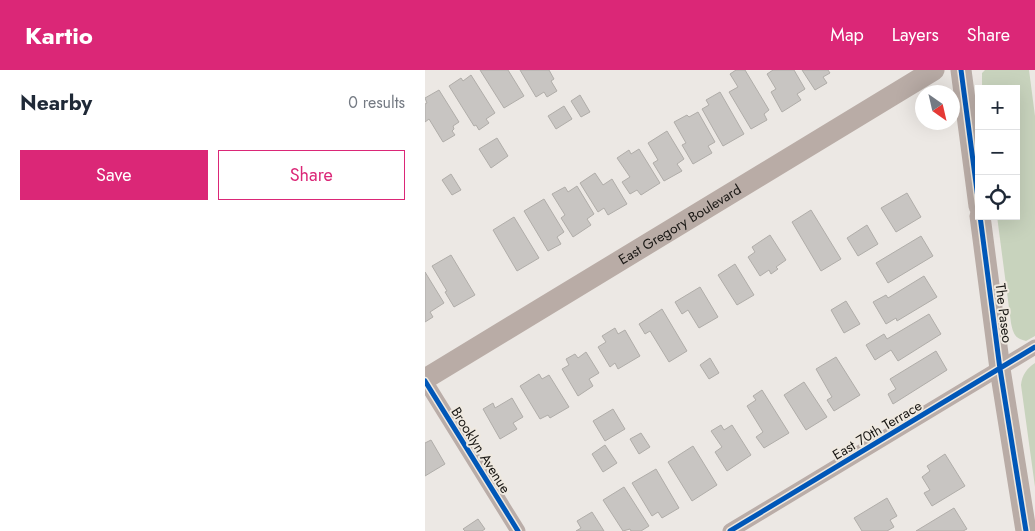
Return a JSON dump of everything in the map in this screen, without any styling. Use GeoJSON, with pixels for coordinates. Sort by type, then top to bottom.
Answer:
{"type":"FeatureCollection","features":[{"type":"Feature","properties":{"kind":"main road","name":"East Gregory Boulevard"},"geometry":{"type":"LineString","coordinates":[[425,380],[934,70]]}},
{"type":"Feature","properties":{"kind":"main road"},"geometry":{"type":"LineString","coordinates":[[961,70],[975,176]]}},
{"type":"Feature","properties":{"kind":"main road","name":"The Paseo"},"geometry":{"type":"LineString","coordinates":[[981,220],[1000,369],[1026,531]]}},
{"type":"Feature","properties":{"kind":"street","name":"East 70th Terrace"},"geometry":{"type":"LineString","coordinates":[[730,531],[1035,347]]}},
{"type":"Feature","properties":{"kind":"street","name":"Brooklyn Avenue"},"geometry":{"type":"LineString","coordinates":[[425,380],[518,531]]}},
{"type":"Feature","properties":{"kind":"green space"},"geometry":{"type":"Polygon","coordinates":[[[985,70],[1029,70],[1035,116],[1035,336],[1026,341],[1017,337],[1012,327],[998,220],[1020,220],[1020,85],[982,85],[982,73],[985,70]]]}},
{"type":"Feature","properties":{"kind":"green space"},"geometry":{"type":"Polygon","coordinates":[[[1035,363],[1035,487],[1021,385],[1025,372],[1035,363]]]}},
{"type":"Feature","properties":{"kind":"building"},"geometry":{"type":"Polygon","coordinates":[[[480,70],[508,70],[524,96],[504,108],[480,70]]]}},
{"type":"Feature","properties":{"kind":"building"},"geometry":{"type":"Polygon","coordinates":[[[520,70],[549,70],[554,79],[551,81],[557,91],[547,97],[544,92],[536,97],[520,70]]]}},
{"type":"Feature","properties":{"kind":"building"},"geometry":{"type":"Polygon","coordinates":[[[736,70],[745,70],[769,110],[764,114],[767,120],[751,129],[729,92],[738,87],[730,74],[736,70]]]}},
{"type":"Feature","properties":{"kind":"building"},"geometry":{"type":"Polygon","coordinates":[[[773,70],[794,70],[805,89],[797,94],[801,100],[782,112],[771,92],[776,89],[767,74],[773,70]]]}},
{"type":"Feature","properties":{"kind":"building"},"geometry":{"type":"Polygon","coordinates":[[[802,70],[828,70],[830,73],[823,77],[827,83],[815,90],[802,70]]]}},
{"type":"Feature","properties":{"kind":"building"},"geometry":{"type":"Polygon","coordinates":[[[471,75],[495,113],[486,119],[489,123],[479,130],[476,125],[474,126],[449,86],[461,78],[463,81],[471,75]]]}},
{"type":"Feature","properties":{"kind":"building"},"geometry":{"type":"Polygon","coordinates":[[[439,90],[459,122],[453,126],[454,129],[452,131],[455,135],[443,142],[429,119],[425,122],[425,104],[427,103],[425,98],[439,90]]]}},
{"type":"Feature","properties":{"kind":"building"},"geometry":{"type":"Polygon","coordinates":[[[720,92],[744,134],[723,146],[702,109],[709,105],[706,100],[720,92]]]}},
{"type":"Feature","properties":{"kind":"building"},"geometry":{"type":"Polygon","coordinates":[[[580,95],[590,112],[581,117],[571,101],[580,95]]]}},
{"type":"Feature","properties":{"kind":"building"},"geometry":{"type":"Polygon","coordinates":[[[564,106],[572,119],[556,129],[548,116],[564,106]]]}},
{"type":"Feature","properties":{"kind":"building"},"geometry":{"type":"Polygon","coordinates":[[[698,112],[715,142],[708,146],[712,153],[693,164],[682,145],[686,143],[674,122],[698,112]]]}},
{"type":"Feature","properties":{"kind":"building"},"geometry":{"type":"Polygon","coordinates":[[[667,131],[684,159],[677,164],[682,171],[664,181],[653,163],[658,160],[648,143],[667,131]]]}},
{"type":"Feature","properties":{"kind":"building"},"geometry":{"type":"Polygon","coordinates":[[[497,138],[508,156],[491,168],[479,149],[497,138]]]}},
{"type":"Feature","properties":{"kind":"building"},"geometry":{"type":"Polygon","coordinates":[[[639,149],[660,183],[641,195],[637,190],[630,194],[622,182],[630,177],[617,158],[629,150],[631,154],[639,149]]]}},
{"type":"Feature","properties":{"kind":"building"},"geometry":{"type":"Polygon","coordinates":[[[595,173],[603,185],[612,179],[627,204],[608,215],[604,208],[598,212],[580,183],[595,173]]]}},
{"type":"Feature","properties":{"kind":"building"},"geometry":{"type":"Polygon","coordinates":[[[451,174],[461,190],[452,195],[442,180],[451,174]]]}},
{"type":"Feature","properties":{"kind":"building"},"geometry":{"type":"Polygon","coordinates":[[[577,186],[594,214],[587,219],[591,225],[573,237],[561,218],[565,215],[552,194],[565,187],[568,192],[577,186]]]}},
{"type":"Feature","properties":{"kind":"building"},"geometry":{"type":"Polygon","coordinates":[[[907,193],[921,217],[896,232],[881,208],[907,193]]]}},
{"type":"Feature","properties":{"kind":"building"},"geometry":{"type":"Polygon","coordinates":[[[544,199],[564,232],[557,237],[561,244],[548,251],[524,211],[544,199]]]}},
{"type":"Feature","properties":{"kind":"building"},"geometry":{"type":"Polygon","coordinates":[[[811,210],[841,259],[821,271],[792,222],[811,210]]]}},
{"type":"Feature","properties":{"kind":"building"},"geometry":{"type":"Polygon","coordinates":[[[514,217],[539,258],[517,271],[493,230],[514,217]]]}},
{"type":"Feature","properties":{"kind":"building"},"geometry":{"type":"Polygon","coordinates":[[[867,225],[878,244],[858,256],[847,238],[867,225]]]}},
{"type":"Feature","properties":{"kind":"building"},"geometry":{"type":"Polygon","coordinates":[[[770,235],[786,260],[776,267],[778,269],[771,274],[769,270],[760,276],[748,257],[755,252],[752,247],[770,235]]]}},
{"type":"Feature","properties":{"kind":"building"},"geometry":{"type":"Polygon","coordinates":[[[921,236],[933,256],[888,283],[876,263],[921,236]]]}},
{"type":"Feature","properties":{"kind":"building"},"geometry":{"type":"Polygon","coordinates":[[[451,255],[475,295],[454,307],[432,266],[451,255]]]}},
{"type":"Feature","properties":{"kind":"building"},"geometry":{"type":"Polygon","coordinates":[[[735,264],[754,295],[737,305],[718,275],[735,264]]]}},
{"type":"Feature","properties":{"kind":"building"},"geometry":{"type":"Polygon","coordinates":[[[425,272],[444,303],[430,312],[433,317],[425,322],[425,272]]]}},
{"type":"Feature","properties":{"kind":"building"},"geometry":{"type":"Polygon","coordinates":[[[924,276],[937,297],[897,321],[896,318],[886,324],[873,302],[886,295],[888,298],[924,276]]]}},
{"type":"Feature","properties":{"kind":"building"},"geometry":{"type":"Polygon","coordinates":[[[700,287],[718,317],[699,328],[688,310],[682,314],[675,302],[700,287]]]}},
{"type":"Feature","properties":{"kind":"building"},"geometry":{"type":"Polygon","coordinates":[[[846,301],[860,324],[844,333],[831,310],[846,301]]]}},
{"type":"Feature","properties":{"kind":"building"},"geometry":{"type":"Polygon","coordinates":[[[662,309],[687,351],[669,362],[650,331],[645,334],[639,324],[662,309]]]}},
{"type":"Feature","properties":{"kind":"building"},"geometry":{"type":"Polygon","coordinates":[[[929,314],[941,334],[898,361],[891,350],[875,360],[866,345],[884,334],[887,339],[929,314]]]}},
{"type":"Feature","properties":{"kind":"building"},"geometry":{"type":"Polygon","coordinates":[[[615,328],[618,334],[625,330],[640,356],[618,369],[615,363],[610,367],[598,347],[606,342],[602,336],[615,328]]]}},
{"type":"Feature","properties":{"kind":"building"},"geometry":{"type":"Polygon","coordinates":[[[936,351],[947,370],[893,404],[888,394],[896,389],[890,379],[936,351]]]}},
{"type":"Feature","properties":{"kind":"building"},"geometry":{"type":"Polygon","coordinates":[[[586,352],[599,373],[589,379],[593,386],[578,396],[562,369],[569,365],[566,359],[575,354],[578,358],[586,352]]]}},
{"type":"Feature","properties":{"kind":"building"},"geometry":{"type":"Polygon","coordinates":[[[836,357],[860,395],[834,411],[827,400],[832,397],[816,369],[836,357]]]}},
{"type":"Feature","properties":{"kind":"building"},"geometry":{"type":"Polygon","coordinates":[[[710,358],[719,373],[709,379],[700,365],[710,358]]]}},
{"type":"Feature","properties":{"kind":"building"},"geometry":{"type":"Polygon","coordinates":[[[539,374],[542,379],[549,375],[569,407],[550,418],[548,415],[540,419],[520,386],[539,374]]]}},
{"type":"Feature","properties":{"kind":"building"},"geometry":{"type":"Polygon","coordinates":[[[804,382],[827,417],[806,430],[784,395],[804,382]]]}},
{"type":"Feature","properties":{"kind":"building"},"geometry":{"type":"Polygon","coordinates":[[[762,390],[789,433],[764,448],[756,437],[763,432],[747,406],[756,400],[753,396],[762,390]]]}},
{"type":"Feature","properties":{"kind":"building"},"geometry":{"type":"Polygon","coordinates":[[[512,398],[523,417],[513,423],[517,429],[500,439],[483,409],[493,403],[495,408],[512,398]]]}},
{"type":"Feature","properties":{"kind":"building"},"geometry":{"type":"Polygon","coordinates":[[[613,409],[625,429],[605,441],[593,421],[613,409]]]}},
{"type":"Feature","properties":{"kind":"building"},"geometry":{"type":"Polygon","coordinates":[[[721,425],[724,430],[732,425],[751,455],[727,471],[715,452],[722,447],[711,431],[721,425]]]}},
{"type":"Feature","properties":{"kind":"building"},"geometry":{"type":"Polygon","coordinates":[[[641,433],[650,447],[639,454],[630,439],[641,433]]]}},
{"type":"Feature","properties":{"kind":"building"},"geometry":{"type":"Polygon","coordinates":[[[431,440],[445,464],[425,476],[425,443],[431,440]]]}},
{"type":"Feature","properties":{"kind":"building"},"geometry":{"type":"Polygon","coordinates":[[[605,445],[617,463],[603,472],[592,454],[605,445]]]}},
{"type":"Feature","properties":{"kind":"building"},"geometry":{"type":"Polygon","coordinates":[[[693,446],[717,485],[692,501],[668,462],[693,446]]]}},
{"type":"Feature","properties":{"kind":"building"},"geometry":{"type":"Polygon","coordinates":[[[945,454],[965,486],[932,506],[924,493],[930,490],[922,477],[930,471],[927,466],[945,454]]]}},
{"type":"Feature","properties":{"kind":"building"},"geometry":{"type":"Polygon","coordinates":[[[656,469],[679,508],[662,518],[658,512],[652,516],[632,483],[656,469]]]}},
{"type":"Feature","properties":{"kind":"building"},"geometry":{"type":"Polygon","coordinates":[[[624,487],[649,526],[641,531],[631,531],[630,529],[623,531],[603,500],[624,487]]]}},
{"type":"Feature","properties":{"kind":"building"},"geometry":{"type":"Polygon","coordinates":[[[887,498],[897,516],[890,520],[894,527],[887,531],[862,531],[854,518],[887,498]]]}},
{"type":"Feature","properties":{"kind":"building"},"geometry":{"type":"Polygon","coordinates":[[[954,508],[967,529],[963,531],[916,531],[954,508]]]}},
{"type":"Feature","properties":{"kind":"building"},"geometry":{"type":"Polygon","coordinates":[[[592,512],[604,531],[576,531],[581,528],[577,521],[592,512]]]}},
{"type":"Feature","properties":{"kind":"building"},"geometry":{"type":"Polygon","coordinates":[[[478,519],[485,529],[482,531],[465,531],[463,529],[478,519]]]}},
{"type":"Feature","properties":{"kind":"cycle path"},"geometry":{"type":"LineString","coordinates":[[961,70],[975,176]]}},
{"type":"Feature","properties":{"kind":"cycle path"},"geometry":{"type":"LineString","coordinates":[[981,220],[1000,369],[1026,531]]}},
{"type":"Feature","properties":{"kind":"cycle path"},"geometry":{"type":"LineString","coordinates":[[730,531],[1035,347]]}},
{"type":"Feature","properties":{"kind":"cycle path"},"geometry":{"type":"LineString","coordinates":[[425,381],[518,531]]}}]}
